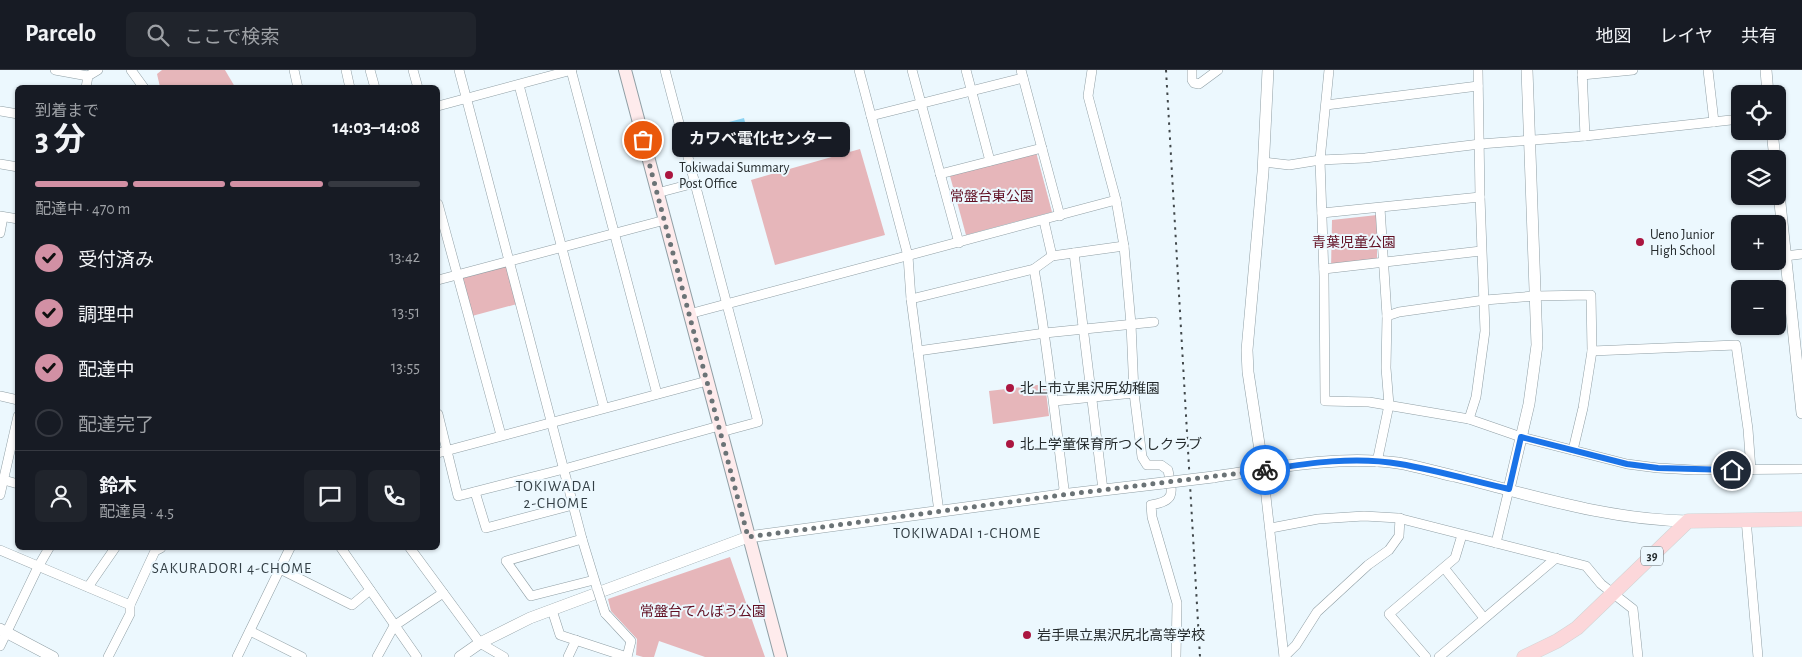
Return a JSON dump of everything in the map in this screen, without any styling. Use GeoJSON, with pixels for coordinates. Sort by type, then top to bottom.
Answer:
{"type":"FeatureCollection","features":[{"type":"Feature","properties":{"kind":"main road"},"geometry":{"type":"LineString","coordinates":[[625,70],[781,657]]}},
{"type":"Feature","properties":{"kind":"main road"},"geometry":{"type":"LineString","coordinates":[[1688,521],[1802,519]]}},
{"type":"Feature","properties":{"kind":"main road","name":"39"},"geometry":{"type":"LineString","coordinates":[[1524,657],[1539,654],[1577,628],[1688,521]]}},
{"type":"Feature","properties":{"kind":"street"},"geometry":{"type":"LineString","coordinates":[[55,70],[88,76],[98,70]]}},
{"type":"Feature","properties":{"kind":"street"},"geometry":{"type":"LineString","coordinates":[[131,70],[142,85]]}},
{"type":"Feature","properties":{"kind":"street"},"geometry":{"type":"LineString","coordinates":[[346,70],[349,85]]}},
{"type":"Feature","properties":{"kind":"street"},"geometry":{"type":"LineString","coordinates":[[370,70],[374,85]]}},
{"type":"Feature","properties":{"kind":"street"},"geometry":{"type":"LineString","coordinates":[[413,70],[417,85]]}},
{"type":"Feature","properties":{"kind":"street"},"geometry":{"type":"LineString","coordinates":[[459,70],[582,539],[605,613],[631,641],[627,657],[560,635],[552,610]]}},
{"type":"Feature","properties":{"kind":"street"},"geometry":{"type":"LineString","coordinates":[[440,105],[571,70],[657,394]]}},
{"type":"Feature","properties":{"kind":"street"},"geometry":{"type":"LineString","coordinates":[[440,422],[458,496],[720,429],[758,422],[665,70]]}},
{"type":"Feature","properties":{"kind":"street"},"geometry":{"type":"LineString","coordinates":[[859,70],[908,256],[911,299],[939,512]]}},
{"type":"Feature","properties":{"kind":"street"},"geometry":{"type":"LineString","coordinates":[[912,70],[959,243]]}},
{"type":"Feature","properties":{"kind":"street"},"geometry":{"type":"LineString","coordinates":[[966,70],[990,161]]}},
{"type":"Feature","properties":{"kind":"street"},"geometry":{"type":"LineString","coordinates":[[1092,70],[1088,96],[1116,200],[1124,246],[1131,324],[1134,394],[1142,456],[1147,465],[1161,465],[1168,470],[1172,492],[1168,500],[1162,504],[1151,505],[1152,517],[1177,602],[1176,657]]}},
{"type":"Feature","properties":{"kind":"street"},"geometry":{"type":"LineString","coordinates":[[1192,70],[1192,80],[1198,84],[1218,70]]}},
{"type":"Feature","properties":{"kind":"street"},"geometry":{"type":"LineString","coordinates":[[1268,70],[1264,162],[1247,350],[1248,372],[1263,470],[1284,657]]}},
{"type":"Feature","properties":{"kind":"street"},"geometry":{"type":"LineString","coordinates":[[1329,70],[1320,160],[1324,269],[1325,401],[1369,402],[1469,419],[1521,437],[1627,464],[1694,470],[1802,469]]}},
{"type":"Feature","properties":{"kind":"street"},"geometry":{"type":"LineString","coordinates":[[1469,419],[1476,397],[1485,331],[1485,300],[1481,251],[1478,70]]}},
{"type":"Feature","properties":{"kind":"street"},"geometry":{"type":"LineString","coordinates":[[1496,543],[1529,404],[1537,345],[1527,70]]}},
{"type":"Feature","properties":{"kind":"street"},"geometry":{"type":"LineString","coordinates":[[1585,136],[1582,73],[1633,70]]}},
{"type":"Feature","properties":{"kind":"street"},"geometry":{"type":"LineString","coordinates":[[1708,70],[1714,122]]}},
{"type":"Feature","properties":{"kind":"street"},"geometry":{"type":"LineString","coordinates":[[1766,70],[1767,85]]}},
{"type":"Feature","properties":{"kind":"street"},"geometry":{"type":"LineString","coordinates":[[298,71],[298,85]]}},
{"type":"Feature","properties":{"kind":"street"},"geometry":{"type":"LineString","coordinates":[[871,116],[972,92],[1022,74],[1060,216]]}},
{"type":"Feature","properties":{"kind":"street"},"geometry":{"type":"LineString","coordinates":[[86,85],[88,76]]}},
{"type":"Feature","properties":{"kind":"street"},"geometry":{"type":"LineString","coordinates":[[520,85],[604,408]]}},
{"type":"Feature","properties":{"kind":"street"},"geometry":{"type":"LineString","coordinates":[[1326,104],[1478,86]]}},
{"type":"Feature","properties":{"kind":"street"},"geometry":{"type":"LineString","coordinates":[[0,111],[15,114]]}},
{"type":"Feature","properties":{"kind":"street"},"geometry":{"type":"LineString","coordinates":[[1264,162],[1289,165],[1320,160],[1365,158],[1480,144],[1585,136],[1731,120]]}},
{"type":"Feature","properties":{"kind":"street"},"geometry":{"type":"LineString","coordinates":[[940,174],[1042,148]]}},
{"type":"Feature","properties":{"kind":"street"},"geometry":{"type":"LineString","coordinates":[[0,164],[15,166]]}},
{"type":"Feature","properties":{"kind":"street"},"geometry":{"type":"LineString","coordinates":[[658,193],[695,183]]}},
{"type":"Feature","properties":{"kind":"street"},"geometry":{"type":"LineString","coordinates":[[1322,213],[1480,197]]}},
{"type":"Feature","properties":{"kind":"street"},"geometry":{"type":"LineString","coordinates":[[689,314],[1044,221],[1116,200]]}},
{"type":"Feature","properties":{"kind":"street"},"geometry":{"type":"LineString","coordinates":[[1377,462],[1389,405],[1386,368],[1387,316],[1380,208]]}},
{"type":"Feature","properties":{"kind":"street"},"geometry":{"type":"LineString","coordinates":[[440,211],[501,435]]}},
{"type":"Feature","properties":{"kind":"street"},"geometry":{"type":"LineString","coordinates":[[0,233],[2,217],[15,219]]}},
{"type":"Feature","properties":{"kind":"street"},"geometry":{"type":"LineString","coordinates":[[440,280],[665,220]]}},
{"type":"Feature","properties":{"kind":"street"},"geometry":{"type":"LineString","coordinates":[[1044,221],[1052,256]]}},
{"type":"Feature","properties":{"kind":"street"},"geometry":{"type":"LineString","coordinates":[[911,299],[1034,269],[1052,256],[1124,246]]}},
{"type":"Feature","properties":{"kind":"street"},"geometry":{"type":"LineString","coordinates":[[1324,269],[1481,251]]}},
{"type":"Feature","properties":{"kind":"street"},"geometry":{"type":"LineString","coordinates":[[1074,253],[1103,490]]}},
{"type":"Feature","properties":{"kind":"street"},"geometry":{"type":"LineString","coordinates":[[1786,256],[1802,254]]}},
{"type":"Feature","properties":{"kind":"street"},"geometry":{"type":"LineString","coordinates":[[1786,263],[1800,367],[1802,414]]}},
{"type":"Feature","properties":{"kind":"street"},"geometry":{"type":"LineString","coordinates":[[1034,269],[1054,401],[1064,489],[1062,495]]}},
{"type":"Feature","properties":{"kind":"street"},"geometry":{"type":"LineString","coordinates":[[1387,316],[1399,312],[1485,300],[1536,296],[1591,296],[1592,351],[1583,408],[1573,450]]}},
{"type":"Feature","properties":{"kind":"street"},"geometry":{"type":"LineString","coordinates":[[918,351],[1154,322]]}},
{"type":"Feature","properties":{"kind":"street"},"geometry":{"type":"LineString","coordinates":[[1592,351],[1736,345],[1748,429],[1751,470]]}},
{"type":"Feature","properties":{"kind":"street"},"geometry":{"type":"LineString","coordinates":[[440,453],[707,381]]}},
{"type":"Feature","properties":{"kind":"street"},"geometry":{"type":"LineString","coordinates":[[1054,401],[1134,394]]}},
{"type":"Feature","properties":{"kind":"street"},"geometry":{"type":"LineString","coordinates":[[0,396],[15,399]]}},
{"type":"Feature","properties":{"kind":"street"},"geometry":{"type":"LineString","coordinates":[[0,495],[15,430]]}},
{"type":"Feature","properties":{"kind":"street"},"geometry":{"type":"LineString","coordinates":[[460,657],[480,643],[530,618],[748,537],[1324,462],[1399,464],[1626,517],[1657,521],[1688,521]]}},
{"type":"Feature","properties":{"kind":"street"},"geometry":{"type":"LineString","coordinates":[[4,480],[15,483]]}},
{"type":"Feature","properties":{"kind":"street"},"geometry":{"type":"LineString","coordinates":[[475,492],[486,528],[573,506]]}},
{"type":"Feature","properties":{"kind":"street"},"geometry":{"type":"LineString","coordinates":[[1270,528],[1318,519],[1364,516],[1400,518],[1586,566],[1602,584],[1633,609],[1638,657]]}},
{"type":"Feature","properties":{"kind":"street"},"geometry":{"type":"LineString","coordinates":[[1284,657],[1296,645],[1317,612],[1368,566],[1389,550],[1399,536],[1400,518]]}},
{"type":"Feature","properties":{"kind":"street"},"geometry":{"type":"LineString","coordinates":[[1746,520],[1758,657]]}},
{"type":"Feature","properties":{"kind":"street"},"geometry":{"type":"LineString","coordinates":[[1426,657],[1389,614],[1456,558],[1462,535]]}},
{"type":"Feature","properties":{"kind":"street"},"geometry":{"type":"LineString","coordinates":[[582,539],[506,561],[531,596],[595,584]]}},
{"type":"Feature","properties":{"kind":"street"},"geometry":{"type":"LineString","coordinates":[[0,550],[130,605]]}},
{"type":"Feature","properties":{"kind":"street"},"geometry":{"type":"LineString","coordinates":[[0,646],[3,631],[48,550]]}},
{"type":"Feature","properties":{"kind":"street"},"geometry":{"type":"LineString","coordinates":[[88,587],[114,550]]}},
{"type":"Feature","properties":{"kind":"street"},"geometry":{"type":"LineString","coordinates":[[108,657],[130,614],[130,605],[155,551],[157,550]]}},
{"type":"Feature","properties":{"kind":"street"},"geometry":{"type":"LineString","coordinates":[[237,657],[289,550]]}},
{"type":"Feature","properties":{"kind":"street"},"geometry":{"type":"LineString","coordinates":[[341,550],[417,657]]}},
{"type":"Feature","properties":{"kind":"street"},"geometry":{"type":"LineString","coordinates":[[411,550],[480,643],[504,657]]}},
{"type":"Feature","properties":{"kind":"street"},"geometry":{"type":"LineString","coordinates":[[1439,657],[1556,558]]}},
{"type":"Feature","properties":{"kind":"street"},"geometry":{"type":"LineString","coordinates":[[280,569],[352,605],[370,590]]}},
{"type":"Feature","properties":{"kind":"street"},"geometry":{"type":"LineString","coordinates":[[1444,569],[1484,618]]}},
{"type":"Feature","properties":{"kind":"street"},"geometry":{"type":"LineString","coordinates":[[377,657],[394,626],[443,593]]}},
{"type":"Feature","properties":{"kind":"street"},"geometry":{"type":"LineString","coordinates":[[3,631],[53,657]]}},
{"type":"Feature","properties":{"kind":"street"},"geometry":{"type":"LineString","coordinates":[[250,631],[302,657]]}},
{"type":"Feature","properties":{"kind":"street"},"geometry":{"type":"LineString","coordinates":[[568,657],[576,640]]}},
{"type":"Feature","properties":{"kind":"green space"},"geometry":{"type":"Polygon","coordinates":[[[162,70],[225,70],[234,85],[160,85],[157,74],[162,70]]]}},
{"type":"Feature","properties":{"kind":"green space"},"geometry":{"type":"Polygon","coordinates":[[[860,149],[885,235],[775,265],[751,180],[860,149]]]}},
{"type":"Feature","properties":{"kind":"green space","name":"常盤台東公園"},"geometry":{"type":"Polygon","coordinates":[[[1036,152],[1052,212],[966,235],[950,176],[1036,152]]]}},
{"type":"Feature","properties":{"kind":"green space","name":"青葉児童公園"},"geometry":{"type":"Polygon","coordinates":[[[1377,215],[1377,265],[1331,269],[1332,220],[1377,215]]]}},
{"type":"Feature","properties":{"kind":"green space"},"geometry":{"type":"Polygon","coordinates":[[[506,266],[517,304],[472,316],[461,276],[506,266]]]}},
{"type":"Feature","properties":{"kind":"green space"},"geometry":{"type":"Polygon","coordinates":[[[1045,384],[1049,416],[993,424],[989,391],[1045,384]]]}},
{"type":"Feature","properties":{"kind":"green space","name":"常盤台てんぼう公園"},"geometry":{"type":"Polygon","coordinates":[[[730,557],[765,657],[705,657],[659,641],[654,657],[636,655],[637,639],[611,611],[608,599],[730,557]]]}},
{"type":"Feature","properties":{"kind":"water"},"geometry":{"type":"Polygon","coordinates":[[[744,118],[750,143],[736,147],[729,122],[744,118]]]}},
{"type":"Feature","properties":{"kind":"railway"},"geometry":{"type":"LineString","coordinates":[[1166,70],[1200,657]]}},
{"type":"Feature","properties":{"kind":"way so far"},"geometry":{"type":"LineString","coordinates":[[643,140],[748,537],[1265,470]]}},
{"type":"Feature","properties":{"kind":"place","name":"カワベ電化センター"},"geometry":{"type":"Point","coordinates":[643,140]}},
{"type":"Feature","properties":{"kind":"place","name":"Tokiwadai Summary Post Office"},"geometry":{"type":"Point","coordinates":[669,175]}},
{"type":"Feature","properties":{"kind":"place","name":"Ueno Junior High School"},"geometry":{"type":"Point","coordinates":[1640,242]}},
{"type":"Feature","properties":{"kind":"place","name":"北上市立黒沢尻幼稚園"},"geometry":{"type":"Point","coordinates":[1010,388]}},
{"type":"Feature","properties":{"kind":"place","name":"北上学童保育所つくしクラブ"},"geometry":{"type":"Point","coordinates":[1010,444]}},
{"type":"Feature","properties":{"kind":"place","name":"岩手県立黒沢尻北高等学校"},"geometry":{"type":"Point","coordinates":[1027,635]}},
{"type":"Feature","properties":{"kind":"district","name":"TOKIWADAI 2-CHOME"},"geometry":{"type":"Point","coordinates":[556,494]}},
{"type":"Feature","properties":{"kind":"district","name":"TOKIWADAI 1-CHOME"},"geometry":{"type":"Point","coordinates":[967,533]}},
{"type":"Feature","properties":{"kind":"district","name":"SAKURADORI 4-CHOME"},"geometry":{"type":"Point","coordinates":[232,568]}},
{"type":"Feature","properties":{"kind":"route"},"geometry":{"type":"LineString","coordinates":[[1265,470],[1324,462],[1377,462],[1399,464],[1509,489],[1521,437],[1627,464],[1658,468],[1732,470]]}}]}
